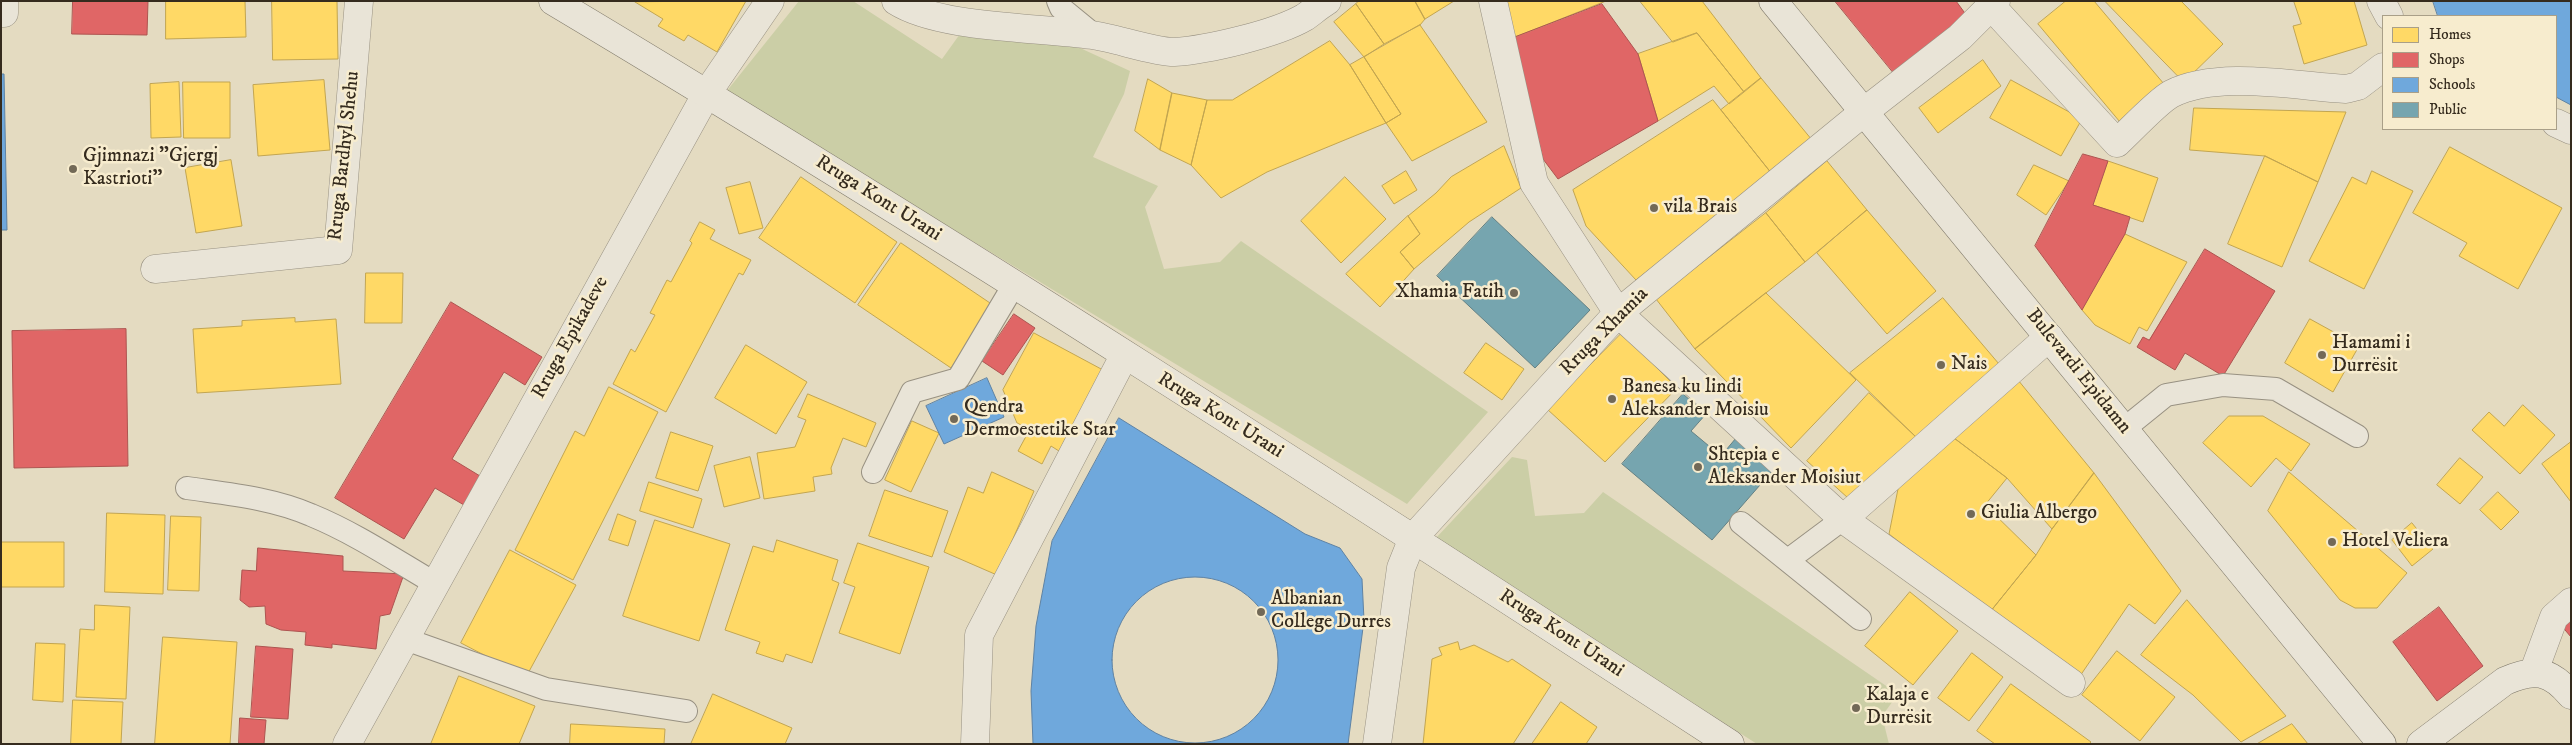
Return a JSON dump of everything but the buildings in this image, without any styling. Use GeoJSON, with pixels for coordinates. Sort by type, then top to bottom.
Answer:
{"type":"FeatureCollection","features":[{"type":"Feature","properties":{"kind":"street"},"geometry":{"type":"LineString","coordinates":[[1,13],[4,13],[4,1]]}},
{"type":"Feature","properties":{"kind":"street","name":"Rruga Bardhyl Shehu"},"geometry":{"type":"LineString","coordinates":[[155,269],[338,250],[359,1]]}},
{"type":"Feature","properties":{"kind":"street","name":"Rruga Kont Urani"},"geometry":{"type":"LineString","coordinates":[[553,1],[1015,283],[1124,356],[1413,538],[1730,744]]}},
{"type":"Feature","properties":{"kind":"street","name":"Rruga Epikadeve"},"geometry":{"type":"LineString","coordinates":[[347,744],[706,93],[770,1]]}},
{"type":"Feature","properties":{"kind":"street"},"geometry":{"type":"LineString","coordinates":[[896,1],[906,7],[949,19],[1094,35],[1172,52],[1212,46],[1259,34],[1304,17],[1327,1]]}},
{"type":"Feature","properties":{"kind":"street"},"geometry":{"type":"LineString","coordinates":[[1493,1],[1534,183],[1618,313],[1844,520],[2071,683]]}},
{"type":"Feature","properties":{"kind":"street","name":"Bulevardi Epidamn"},"geometry":{"type":"LineString","coordinates":[[1774,1],[2382,744]]}},
{"type":"Feature","properties":{"kind":"street"},"geometry":{"type":"LineString","coordinates":[[2381,1],[2388,15]]}},
{"type":"Feature","properties":{"kind":"street"},"geometry":{"type":"LineString","coordinates":[[1994,4],[2117,143],[2171,94],[2204,84],[2239,82],[2346,89],[2358,86],[2382,68]]}},
{"type":"Feature","properties":{"kind":"street","name":"Rruga Xhamia"},"geometry":{"type":"LineString","coordinates":[[1413,538],[1618,313],[1865,111],[1960,38],[1994,4]]}},
{"type":"Feature","properties":{"kind":"street"},"geometry":{"type":"LineString","coordinates":[[2557,123],[2571,130]]}},
{"type":"Feature","properties":{"kind":"street"},"geometry":{"type":"LineString","coordinates":[[1844,520],[2049,337]]}},
{"type":"Feature","properties":{"kind":"street"},"geometry":{"type":"LineString","coordinates":[[976,744],[979,635],[1124,356]]}},
{"type":"Feature","properties":{"kind":"street"},"geometry":{"type":"LineString","coordinates":[[1377,744],[1401,568],[1413,538]]}},
{"type":"Feature","properties":{"kind":"street"},"geometry":{"type":"LineString","coordinates":[[2534,672],[2554,617],[2571,602]]}},
{"type":"Feature","properties":{"kind":"street"},"geometry":{"type":"LineString","coordinates":[[2422,744],[2505,681],[2521,674],[2534,672],[2548,676],[2563,686],[2571,695]]}},
{"type":"Feature","properties":{"kind":"lane"},"geometry":{"type":"LineString","coordinates":[[1058,1],[1061,8],[1094,35]]}},
{"type":"Feature","properties":{"kind":"lane"},"geometry":{"type":"LineString","coordinates":[[874,472],[912,392],[958,379],[1015,283]]}},
{"type":"Feature","properties":{"kind":"lane"},"geometry":{"type":"LineString","coordinates":[[2124,429],[2166,395],[2223,385],[2276,389],[2357,436]]}},
{"type":"Feature","properties":{"kind":"lane"},"geometry":{"type":"LineString","coordinates":[[187,488],[253,498],[310,514],[349,533],[436,584]]}},
{"type":"Feature","properties":{"kind":"lane"},"geometry":{"type":"LineString","coordinates":[[1788,560],[1844,520]]}},
{"type":"Feature","properties":{"kind":"lane"},"geometry":{"type":"LineString","coordinates":[[1741,523],[1860,619]]}},
{"type":"Feature","properties":{"kind":"lane"},"geometry":{"type":"LineString","coordinates":[[405,639],[546,689],[686,711]]}},
{"type":"Feature","properties":{"kind":"green space"},"geometry":{"type":"Polygon","coordinates":[[[799,1],[853,1],[942,59],[965,27],[1054,36],[1130,71],[1124,94],[1093,157],[1158,186],[1145,207],[1164,269],[1220,262],[1241,241],[1488,412],[1407,504],[726,92],[799,1]]]}},
{"type":"Feature","properties":{"kind":"green space"},"geometry":{"type":"Polygon","coordinates":[[[1512,457],[1527,460],[1535,516],[1584,513],[1603,492],[1898,694],[1882,716],[1889,744],[1757,744],[1436,538],[1512,457]]]}},
{"type":"Feature","properties":{"kind":"place","name":"Gjimnazi \"Gjergj Kastrioti\""},"geometry":{"type":"Point","coordinates":[73,169]}},
{"type":"Feature","properties":{"kind":"place","name":"vila Brais"},"geometry":{"type":"Point","coordinates":[1654,208]}},
{"type":"Feature","properties":{"kind":"place","name":"Xhamia Fatih"},"geometry":{"type":"Point","coordinates":[1514,293]}},
{"type":"Feature","properties":{"kind":"place","name":"Hamami i Durrësit"},"geometry":{"type":"Point","coordinates":[2322,355]}},
{"type":"Feature","properties":{"kind":"place","name":"Nais"},"geometry":{"type":"Point","coordinates":[1941,365]}},
{"type":"Feature","properties":{"kind":"place","name":"Banesa ku lindi Aleksander Moisiu"},"geometry":{"type":"Point","coordinates":[1612,399]}},
{"type":"Feature","properties":{"kind":"place","name":"Qendra Dermoestetike Star"},"geometry":{"type":"Point","coordinates":[954,419]}},
{"type":"Feature","properties":{"kind":"place","name":"Shtepia e Aleksander Moisiut"},"geometry":{"type":"Point","coordinates":[1698,467]}},
{"type":"Feature","properties":{"kind":"place","name":"Giulia Albergo"},"geometry":{"type":"Point","coordinates":[1971,514]}},
{"type":"Feature","properties":{"kind":"place","name":"Hotel Veliera"},"geometry":{"type":"Point","coordinates":[2332,542]}},
{"type":"Feature","properties":{"kind":"place","name":"Albanian College Durres"},"geometry":{"type":"Point","coordinates":[1261,612]}},
{"type":"Feature","properties":{"kind":"place","name":"Kalaja e Durrësit"},"geometry":{"type":"Point","coordinates":[1856,708]}}]}
